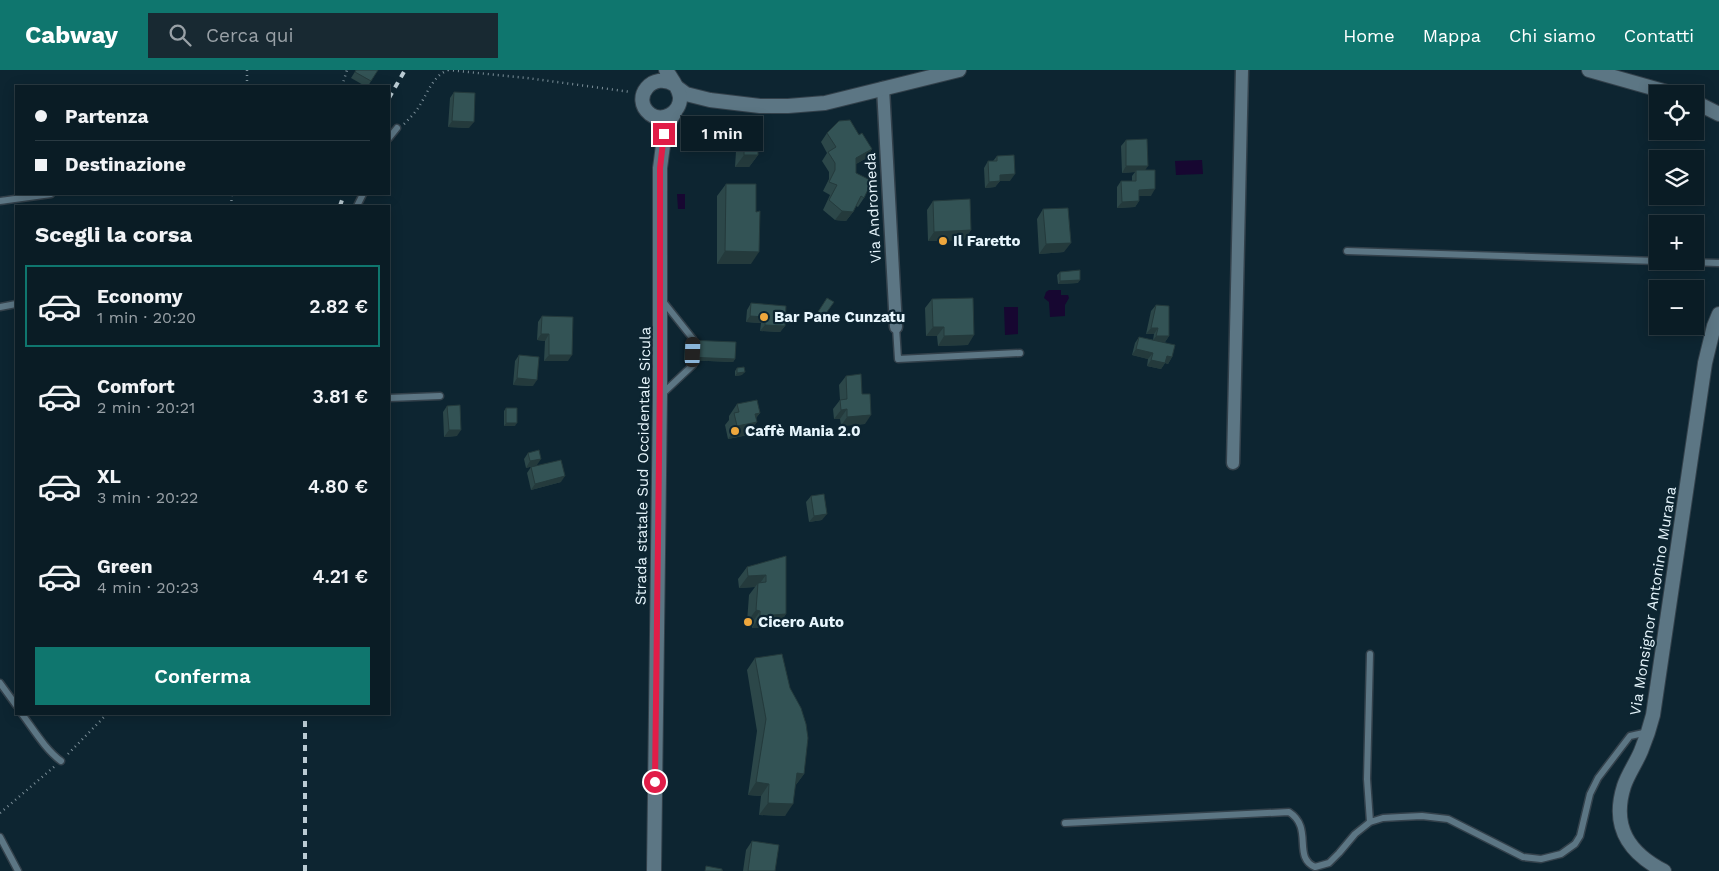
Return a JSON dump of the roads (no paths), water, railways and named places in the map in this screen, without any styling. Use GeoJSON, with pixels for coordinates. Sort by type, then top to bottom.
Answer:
{"type":"FeatureCollection","features":[{"type":"Feature","properties":{"kind":"street"},"geometry":{"type":"LineString","coordinates":[[655,70],[646,89],[643,102],[655,132],[660,168]]}},
{"type":"Feature","properties":{"kind":"street"},"geometry":{"type":"LineString","coordinates":[[660,168],[664,134],[680,101],[676,87],[666,70]]}},
{"type":"Feature","properties":{"kind":"street"},"geometry":{"type":"LineString","coordinates":[[646,89],[662,79],[671,82],[686,94],[710,100],[760,106],[788,106],[825,103],[959,70]]}},
{"type":"Feature","properties":{"kind":"street"},"geometry":{"type":"LineString","coordinates":[[1233,463],[1242,70]]}},
{"type":"Feature","properties":{"kind":"street"},"geometry":{"type":"LineString","coordinates":[[1589,70],[1649,87]]}},
{"type":"Feature","properties":{"kind":"street","name":"Via Andromeda"},"geometry":{"type":"LineString","coordinates":[[883,88],[896,327]]}},
{"type":"Feature","properties":{"kind":"street"},"geometry":{"type":"LineString","coordinates":[[646,110],[658,117],[667,116],[676,110],[710,100]]}},
{"type":"Feature","properties":{"kind":"street"},"geometry":{"type":"LineString","coordinates":[[1704,106],[1719,114]]}},
{"type":"Feature","properties":{"kind":"street","name":"Strada statale Sud Occidentale Sicula"},"geometry":{"type":"LineString","coordinates":[[654,871],[661,298],[660,168]]}},
{"type":"Feature","properties":{"kind":"street","name":"Via Monsignor Antonino Murana"},"geometry":{"type":"LineString","coordinates":[[1664,871],[1650,863],[1627,840],[1622,827],[1620,801],[1625,785],[1649,731],[1653,714],[1705,363],[1714,326],[1719,314]]}},
{"type":"Feature","properties":{"kind":"lane"},"geometry":{"type":"LineString","coordinates":[[390,137],[397,128]]}},
{"type":"Feature","properties":{"kind":"lane"},"geometry":{"type":"LineString","coordinates":[[0,201],[44,195]]}},
{"type":"Feature","properties":{"kind":"lane"},"geometry":{"type":"LineString","coordinates":[[1347,251],[1719,263]]}},
{"type":"Feature","properties":{"kind":"lane"},"geometry":{"type":"LineString","coordinates":[[660,396],[692,365],[693,339],[661,298]]}},
{"type":"Feature","properties":{"kind":"lane"},"geometry":{"type":"LineString","coordinates":[[0,307],[15,304]]}},
{"type":"Feature","properties":{"kind":"lane"},"geometry":{"type":"LineString","coordinates":[[896,327],[898,359],[1020,353]]}},
{"type":"Feature","properties":{"kind":"lane"},"geometry":{"type":"LineString","coordinates":[[390,398],[440,396]]}},
{"type":"Feature","properties":{"kind":"lane"},"geometry":{"type":"LineString","coordinates":[[1370,654],[1367,778],[1370,822]]}},
{"type":"Feature","properties":{"kind":"lane"},"geometry":{"type":"LineString","coordinates":[[0,683],[15,704]]}},
{"type":"Feature","properties":{"kind":"lane"},"geometry":{"type":"LineString","coordinates":[[23,715],[52,754],[61,761]]}},
{"type":"Feature","properties":{"kind":"lane"},"geometry":{"type":"LineString","coordinates":[[1065,823],[1289,812],[1297,817],[1302,825],[1304,858],[1309,864],[1316,867],[1329,863],[1355,834],[1370,822],[1384,818],[1422,816],[1448,820],[1523,857],[1541,859],[1561,854],[1575,844],[1580,836],[1590,794],[1598,778],[1630,736],[1649,731]]}},
{"type":"Feature","properties":{"kind":"lane"},"geometry":{"type":"LineString","coordinates":[[0,837],[18,871]]}},
{"type":"Feature","properties":{"kind":"railway"},"geometry":{"type":"LineString","coordinates":[[390,96],[405,70]]}},
{"type":"Feature","properties":{"kind":"railway"},"geometry":{"type":"LineString","coordinates":[[340,205],[344,195]]}},
{"type":"Feature","properties":{"kind":"railway"},"geometry":{"type":"LineString","coordinates":[[305,715],[305,871]]}},
{"type":"Feature","properties":{"kind":"place","name":"Il Faretto"},"geometry":{"type":"Point","coordinates":[943,241]}},
{"type":"Feature","properties":{"kind":"place","name":"Bar Pane Cunzatu"},"geometry":{"type":"Point","coordinates":[764,317]}},
{"type":"Feature","properties":{"kind":"place","name":"Caffè Mania 2.0"},"geometry":{"type":"Point","coordinates":[735,431]}},
{"type":"Feature","properties":{"kind":"place","name":"Cicero Auto"},"geometry":{"type":"Point","coordinates":[748,622]}}]}
